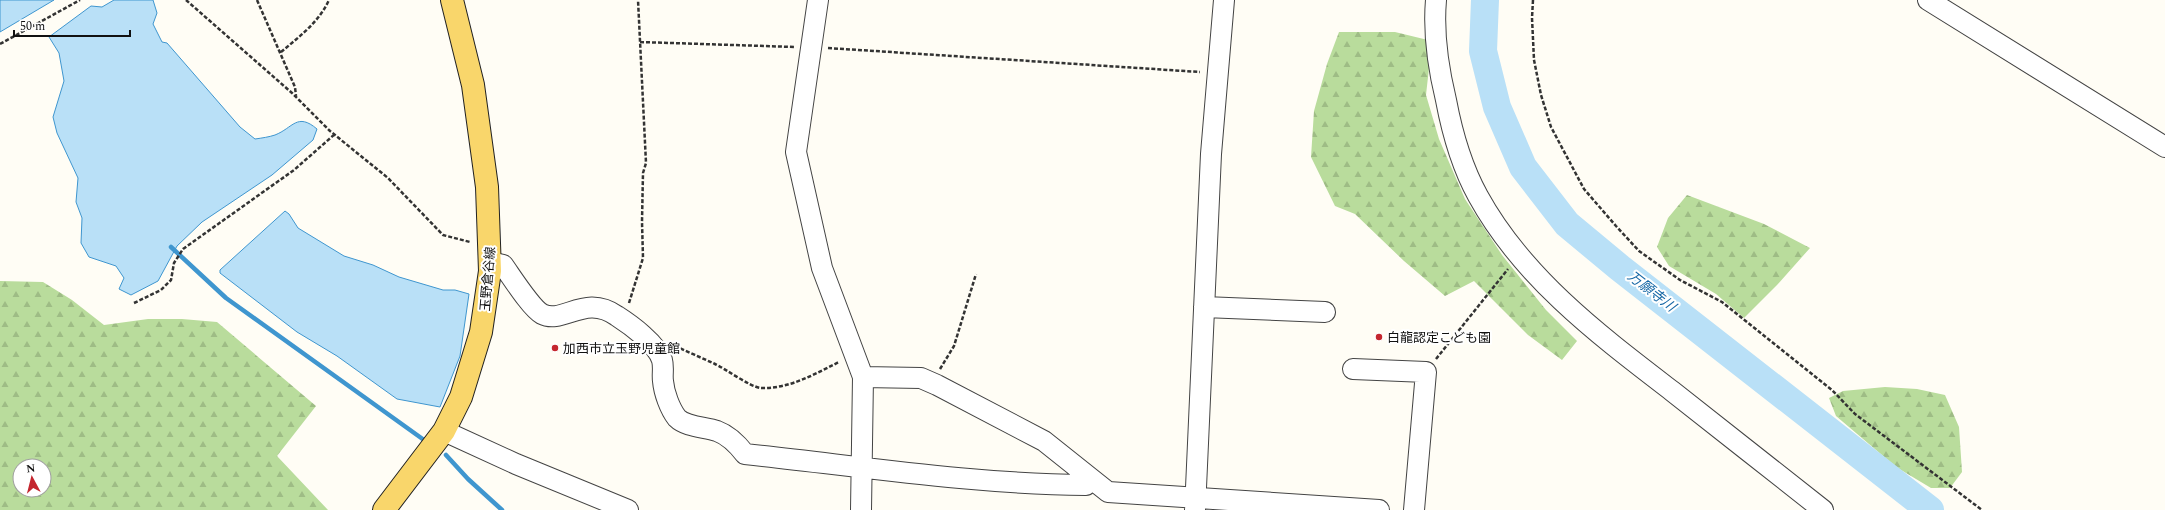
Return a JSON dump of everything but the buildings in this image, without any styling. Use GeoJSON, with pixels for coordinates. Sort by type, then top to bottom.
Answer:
{"type":"FeatureCollection","features":[{"type":"Feature","properties":{"kind":"main road","name":"玉野倉谷線"},"geometry":{"type":"LineString","coordinates":[[384,510],[444,431],[461,397],[481,332],[490,254],[487,187],[473,85],[452,0]]}},
{"type":"Feature","properties":{"kind":"street"},"geometry":{"type":"LineString","coordinates":[[818,0],[796,152],[822,268],[863,377],[860,468],[861,510]]}},
{"type":"Feature","properties":{"kind":"street"},"geometry":{"type":"LineString","coordinates":[[1195,503],[1210,154],[1224,0]]}},
{"type":"Feature","properties":{"kind":"street"},"geometry":{"type":"LineString","coordinates":[[1436,0],[1436,42],[1440,72],[1451,124],[1477,195],[1519,255],[1533,273],[1554,295],[1610,343],[1823,510]]}},
{"type":"Feature","properties":{"kind":"street"},"geometry":{"type":"LineString","coordinates":[[1928,0],[2165,147]]}},
{"type":"Feature","properties":{"kind":"street"},"geometry":{"type":"LineString","coordinates":[[490,254],[502,265],[534,307],[542,314],[553,316],[587,307],[603,307],[622,319],[645,338],[662,360],[663,383],[671,409],[678,419],[718,432],[738,446],[745,454],[860,468],[1027,484],[1086,485],[1091,480]]}},
{"type":"Feature","properties":{"kind":"street"},"geometry":{"type":"LineString","coordinates":[[1204,307],[1325,312]]}},
{"type":"Feature","properties":{"kind":"street"},"geometry":{"type":"LineString","coordinates":[[1353,369],[1426,372],[1414,510]]}},
{"type":"Feature","properties":{"kind":"street"},"geometry":{"type":"LineString","coordinates":[[863,377],[921,378],[932,383],[1044,441],[1091,480],[1108,492],[1195,503],[1379,510]]}},
{"type":"Feature","properties":{"kind":"street"},"geometry":{"type":"LineString","coordinates":[[444,431],[516,464],[628,510]]}},
{"type":"Feature","properties":{"kind":"path"},"geometry":{"type":"LineString","coordinates":[[0,44],[80,0]]}},
{"type":"Feature","properties":{"kind":"path"},"geometry":{"type":"LineString","coordinates":[[186,0],[296,96],[335,134],[388,178],[443,235],[490,254]]}},
{"type":"Feature","properties":{"kind":"path"},"geometry":{"type":"LineString","coordinates":[[257,0],[281,52],[295,87],[296,96]]}},
{"type":"Feature","properties":{"kind":"path"},"geometry":{"type":"LineString","coordinates":[[281,52],[311,27],[325,9],[329,0]]}},
{"type":"Feature","properties":{"kind":"path"},"geometry":{"type":"LineString","coordinates":[[622,319],[629,304],[644,258],[642,208],[643,173],[646,163],[638,0]]}},
{"type":"Feature","properties":{"kind":"path"},"geometry":{"type":"LineString","coordinates":[[1533,0],[1532,18],[1534,60],[1541,95],[1551,128],[1584,189],[1616,226],[1639,251],[1680,280],[1722,302],[1826,385],[1855,414],[1982,510]]}},
{"type":"Feature","properties":{"kind":"path"},"geometry":{"type":"LineString","coordinates":[[640,42],[811,47],[1217,74]]}},
{"type":"Feature","properties":{"kind":"path"},"geometry":{"type":"LineString","coordinates":[[134,303],[161,290],[171,280],[174,263],[183,250],[294,170],[335,134]]}},
{"type":"Feature","properties":{"kind":"path"},"geometry":{"type":"LineString","coordinates":[[1426,372],[1519,255]]}},
{"type":"Feature","properties":{"kind":"path"},"geometry":{"type":"LineString","coordinates":[[932,383],[954,346],[976,274]]}},
{"type":"Feature","properties":{"kind":"path"},"geometry":{"type":"LineString","coordinates":[[645,338],[649,336],[674,346],[740,377],[751,386],[760,388],[788,385],[855,355]]}},
{"type":"Feature","properties":{"kind":"green space"},"geometry":{"type":"Polygon","coordinates":[[[1339,32],[1395,32],[1432,41],[1426,95],[1439,139],[1465,199],[1502,255],[1546,310],[1577,341],[1562,360],[1528,335],[1474,281],[1445,296],[1404,261],[1355,214],[1335,206],[1311,157],[1314,111],[1327,64],[1339,32]]]}},
{"type":"Feature","properties":{"kind":"green space"},"geometry":{"type":"Polygon","coordinates":[[[1687,195],[1764,224],[1810,248],[1777,285],[1744,318],[1716,294],[1669,266],[1657,247],[1668,218],[1687,195]]]}},
{"type":"Feature","properties":{"kind":"green space"},"geometry":{"type":"Polygon","coordinates":[[[0,281],[43,282],[72,300],[104,325],[148,319],[182,319],[217,322],[316,406],[277,456],[328,510],[0,510],[0,281]]]}},
{"type":"Feature","properties":{"kind":"green space"},"geometry":{"type":"Polygon","coordinates":[[[1885,387],[1917,389],[1945,395],[1959,427],[1962,472],[1950,488],[1931,488],[1896,467],[1836,416],[1829,398],[1843,391],[1885,387]]]}},
{"type":"Feature","properties":{"kind":"water"},"geometry":{"type":"Polygon","coordinates":[[[0,0],[54,0],[0,32],[0,0]]]}},
{"type":"Feature","properties":{"kind":"water"},"geometry":{"type":"Polygon","coordinates":[[[114,0],[153,0],[157,13],[153,24],[162,42],[167,43],[240,127],[255,139],[275,135],[295,123],[300,122],[310,124],[317,129],[313,140],[272,175],[202,222],[177,246],[158,281],[131,295],[119,289],[124,278],[116,266],[89,257],[81,243],[82,218],[76,202],[78,178],[57,133],[53,117],[64,81],[59,53],[49,37],[91,6],[102,7],[114,0]]]}},
{"type":"Feature","properties":{"kind":"water"},"geometry":{"type":"Polygon","coordinates":[[[285,211],[289,214],[298,228],[344,256],[373,265],[399,277],[443,290],[455,290],[469,294],[460,356],[440,407],[397,399],[337,356],[297,332],[220,273],[220,270],[285,211]]]}},
{"type":"Feature","properties":{"kind":"waterway","name":"万願寺川"},"geometry":{"type":"LineString","coordinates":[[1485,0],[1483,51],[1497,107],[1523,167],[1567,224],[1620,268],[1930,510]]}},
{"type":"Feature","properties":{"kind":"waterway"},"geometry":{"type":"LineString","coordinates":[[171,247],[226,298],[424,440]]}},
{"type":"Feature","properties":{"kind":"waterway"},"geometry":{"type":"LineString","coordinates":[[446,455],[468,479],[502,510]]}},
{"type":"Feature","properties":{"kind":"place","name":"白龍認定こども園"},"geometry":{"type":"Point","coordinates":[1379,337]}},
{"type":"Feature","properties":{"kind":"place","name":"加西市立玉野児童館"},"geometry":{"type":"Point","coordinates":[555,348]}}]}
